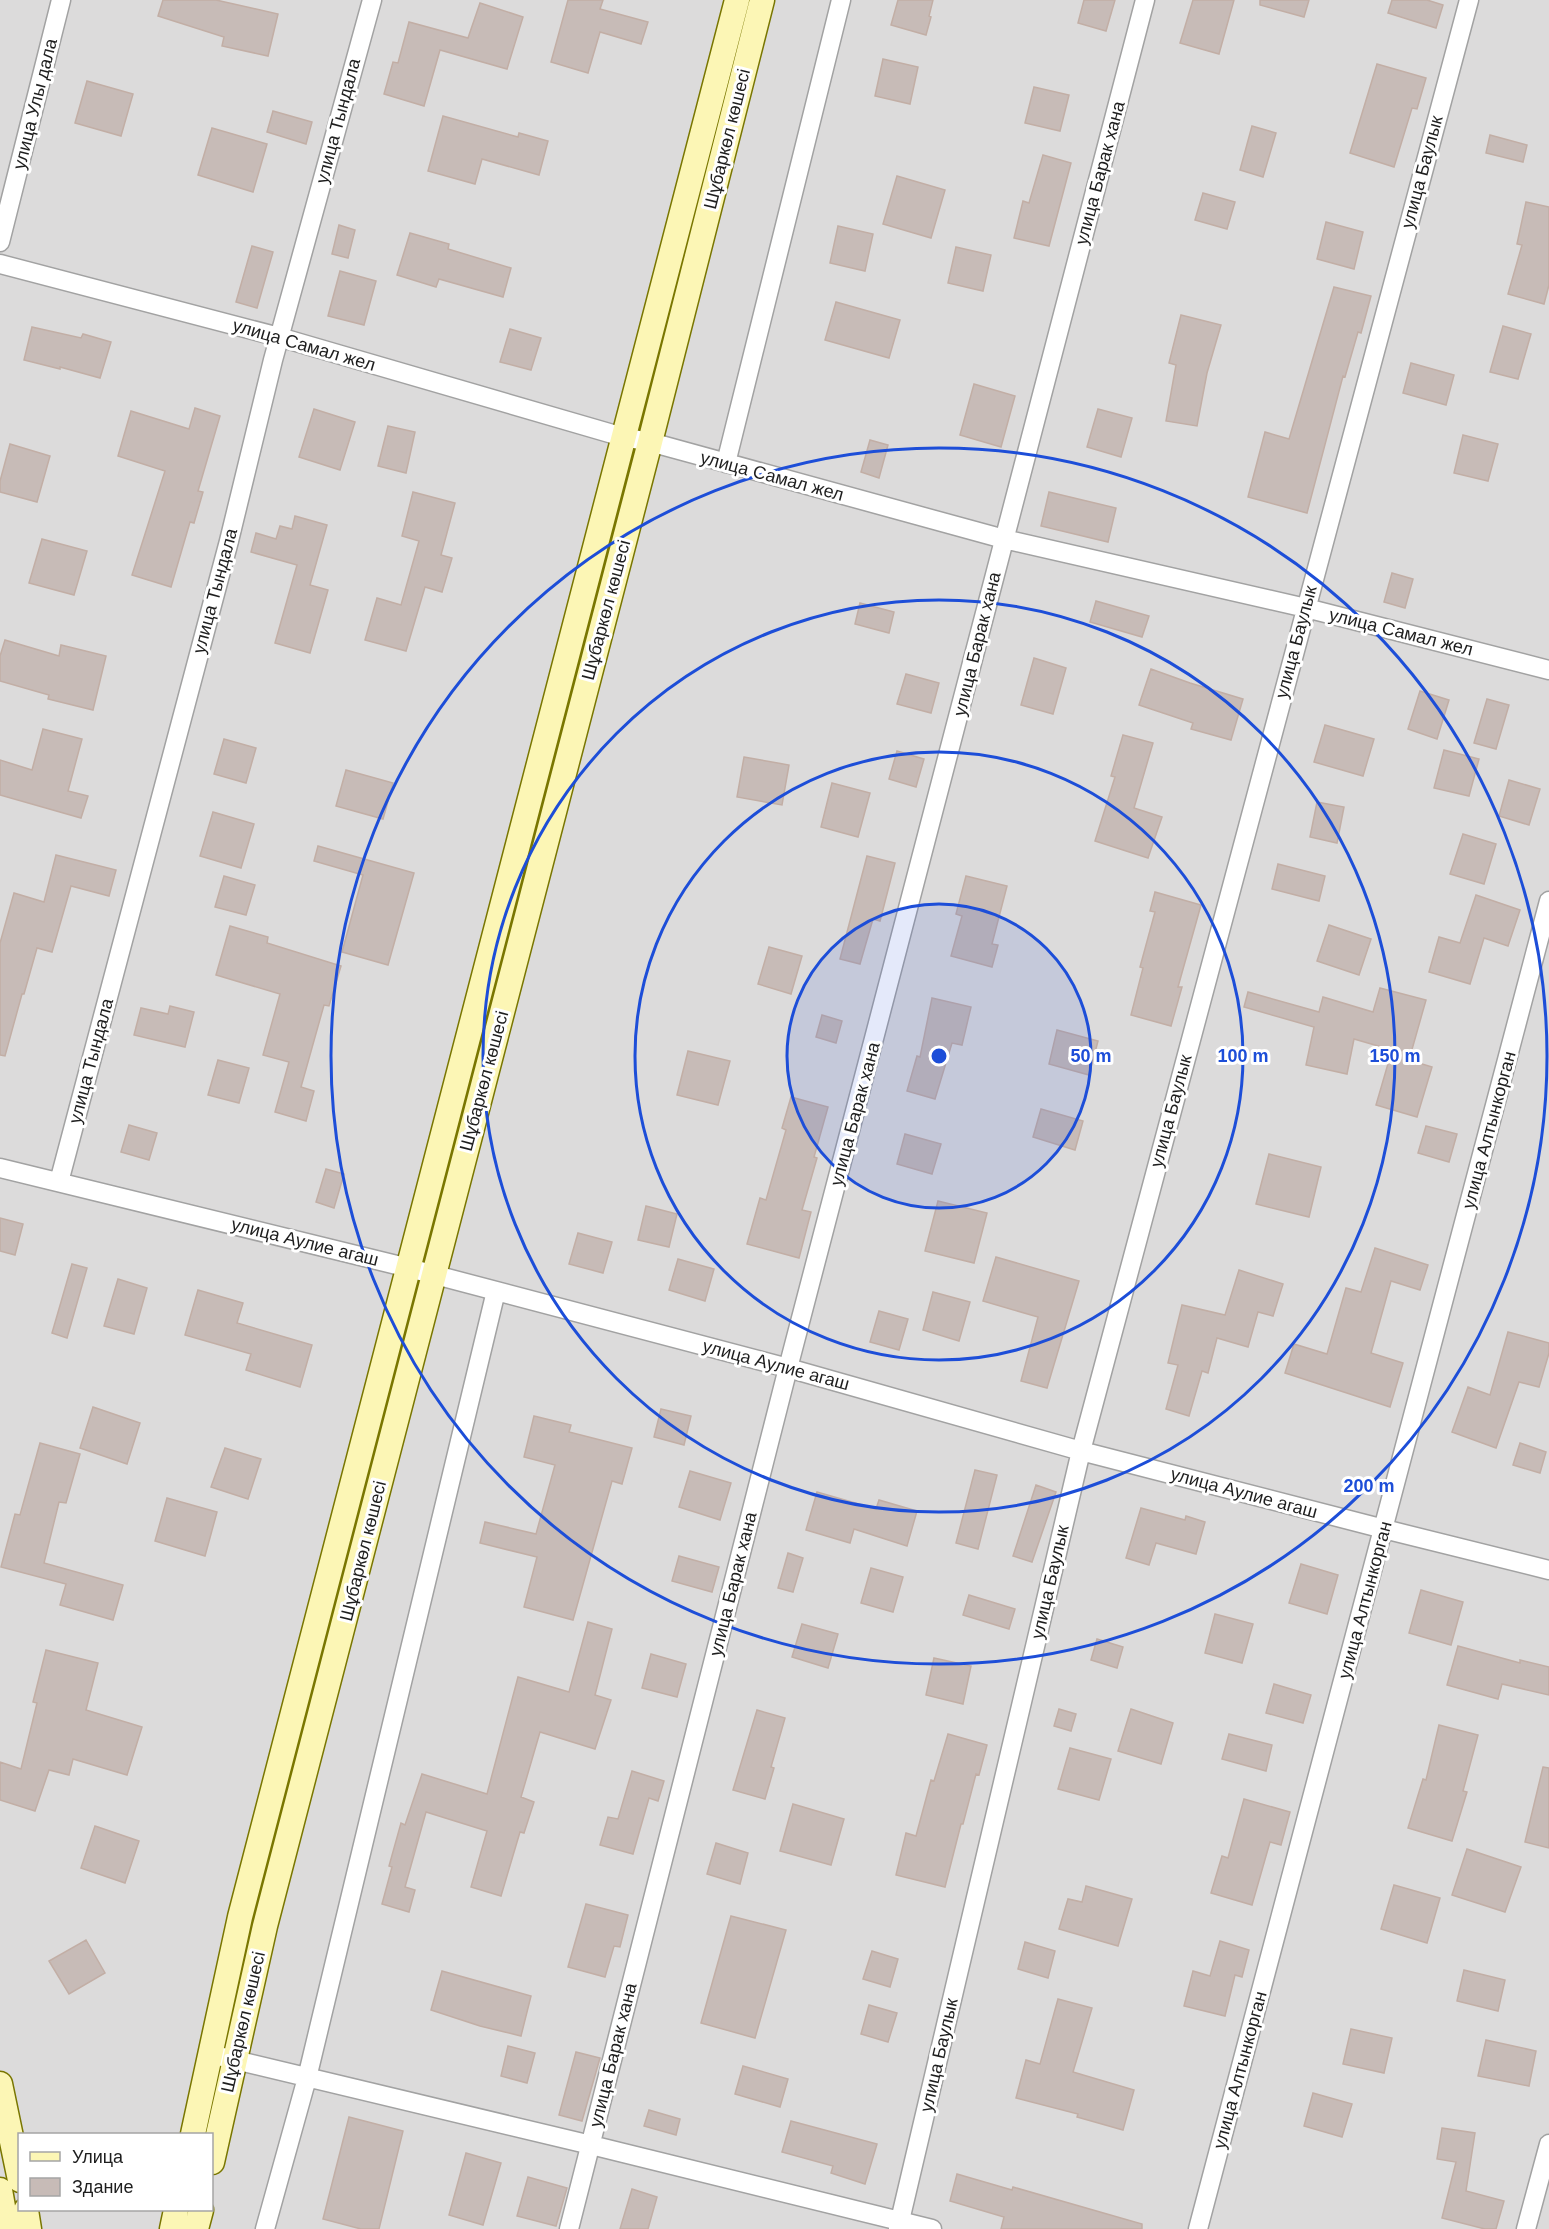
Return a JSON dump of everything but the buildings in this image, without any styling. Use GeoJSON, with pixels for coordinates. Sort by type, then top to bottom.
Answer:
{"type":"FeatureCollection","features":[{"type":"Feature","properties":{"kind":"street","name":"улица Улы дала"},"geometry":{"type":"LineString","coordinates":[[0,242],[61,0]]}},
{"type":"Feature","properties":{"kind":"street","name":"улица Тындала"},"geometry":{"type":"LineString","coordinates":[[59,1182],[229,541],[279,337],[372,0]]}},
{"type":"Feature","properties":{"kind":"street","name":"Шұбаркөл көшесі"},"geometry":{"type":"LineString","coordinates":[[193,2133],[240,1917],[737,0]]}},
{"type":"Feature","properties":{"kind":"street","name":"Шұбаркөл көшесі"},"geometry":{"type":"LineString","coordinates":[[213,2158],[265,1926],[650,442],[762,0]]}},
{"type":"Feature","properties":{"kind":"street"},"geometry":{"type":"LineString","coordinates":[[726,463],[841,0]]}},
{"type":"Feature","properties":{"kind":"street","name":"улица Барак хана"},"geometry":{"type":"LineString","coordinates":[[569,2229],[788,1368],[1145,0]]}},
{"type":"Feature","properties":{"kind":"street","name":"улица Баулык"},"geometry":{"type":"LineString","coordinates":[[899,2225],[1081,1450],[1469,0]]}},
{"type":"Feature","properties":{"kind":"street","name":"улица Самал жел"},"geometry":{"type":"LineString","coordinates":[[0,264],[279,337],[623,437],[650,442],[1004,539],[1306,608],[1549,670]]}},
{"type":"Feature","properties":{"kind":"street","name":"улица Алтынкорган"},"geometry":{"type":"LineString","coordinates":[[1198,2229],[1549,901]]}},
{"type":"Feature","properties":{"kind":"street","name":"улица Аулие агаш"},"geometry":{"type":"LineString","coordinates":[[0,1168],[409,1268],[788,1368],[1081,1450],[1549,1570]]}},
{"type":"Feature","properties":{"kind":"street"},"geometry":{"type":"LineString","coordinates":[[265,2229],[307,2078],[496,1291]]}},
{"type":"Feature","properties":{"kind":"street"},"geometry":{"type":"LineString","coordinates":[[210,2054],[591,2145],[899,2225],[932,2229]]}},
{"type":"Feature","properties":{"kind":"street"},"geometry":{"type":"LineString","coordinates":[[0,2084],[18,2170]]}},
{"type":"Feature","properties":{"kind":"street"},"geometry":{"type":"LineString","coordinates":[[1526,2229],[1549,2144]]}},
{"type":"Feature","properties":{"kind":"street"},"geometry":{"type":"LineString","coordinates":[[0,2190],[7,2229]]}},
{"type":"Feature","properties":{"kind":"street"},"geometry":{"type":"LineString","coordinates":[[26,2211],[30,2229]]}},
{"type":"Feature","properties":{"kind":"street"},"geometry":{"type":"LineString","coordinates":[[172,2229],[176,2211]]}},
{"type":"Feature","properties":{"kind":"street"},"geometry":{"type":"LineString","coordinates":[[196,2229],[201,2211]]}},
{"type":"Feature","properties":{"kind":"shaded area"},"geometry":{"type":"Polygon","coordinates":[[[0,0],[1549,0],[1549,2229],[0,2229],[0,0]]]}}]}
